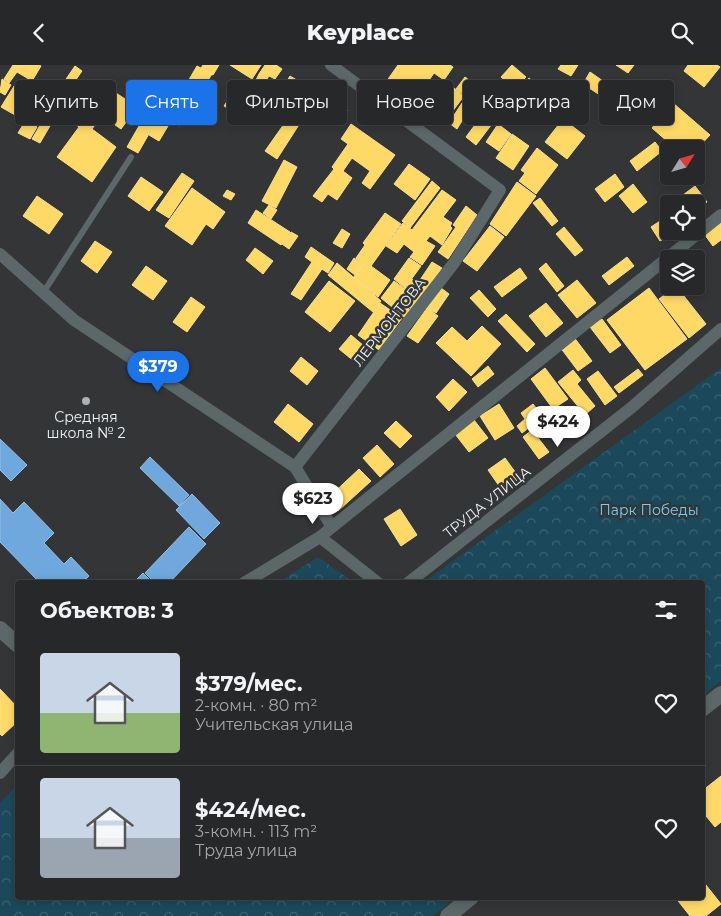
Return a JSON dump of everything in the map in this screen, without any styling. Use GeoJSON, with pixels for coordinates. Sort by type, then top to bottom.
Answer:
{"type":"FeatureCollection","features":[{"type":"Feature","properties":{"kind":"street","name":"ЛЕРМОНТОВА"},"geometry":{"type":"LineString","coordinates":[[295,467],[454,263],[500,190],[331,65]]}},
{"type":"Feature","properties":{"kind":"street"},"geometry":{"type":"LineString","coordinates":[[249,580],[320,537],[721,215]]}},
{"type":"Feature","properties":{"kind":"street"},"geometry":{"type":"LineString","coordinates":[[0,254],[74,320],[295,467],[332,527]]}},
{"type":"Feature","properties":{"kind":"street","name":"ТРУДА УЛИЦА"},"geometry":{"type":"LineString","coordinates":[[412,580],[631,408],[721,329]]}},
{"type":"Feature","properties":{"kind":"street"},"geometry":{"type":"LineString","coordinates":[[320,537],[374,580]]}},
{"type":"Feature","properties":{"kind":"street"},"geometry":{"type":"LineString","coordinates":[[0,629],[15,642]]}},
{"type":"Feature","properties":{"kind":"street"},"geometry":{"type":"LineString","coordinates":[[705,707],[721,694]]}},
{"type":"Feature","properties":{"kind":"street"},"geometry":{"type":"LineString","coordinates":[[0,773],[15,756]]}},
{"type":"Feature","properties":{"kind":"street"},"geometry":{"type":"LineString","coordinates":[[448,916],[467,900]]}},
{"type":"Feature","properties":{"kind":"lane"},"geometry":{"type":"LineString","coordinates":[[43,293],[131,157]]}},
{"type":"Feature","properties":{"kind":"green space","name":"Парк Победы"},"geometry":{"type":"Polygon","coordinates":[[[721,368],[721,681],[705,694],[705,580],[427,580],[721,368]]]}},
{"type":"Feature","properties":{"kind":"green space"},"geometry":{"type":"Polygon","coordinates":[[[318,557],[350,580],[282,580],[318,557]]]}},
{"type":"Feature","properties":{"kind":"green space"},"geometry":{"type":"Polygon","coordinates":[[[15,787],[15,900],[453,900],[433,916],[0,916],[0,803],[15,787]]]}},
{"type":"Feature","properties":{"kind":"building: Жильё"},"geometry":{"type":"Polygon","coordinates":[[[13,65],[41,66],[33,80],[17,72],[9,83],[4,79],[13,65]]]}},
{"type":"Feature","properties":{"kind":"building: Жильё"},"geometry":{"type":"Polygon","coordinates":[[[203,65],[219,65],[213,75],[201,68],[203,65]]]}},
{"type":"Feature","properties":{"kind":"building: Жильё"},"geometry":{"type":"Polygon","coordinates":[[[230,65],[261,65],[252,79],[230,65]]]}},
{"type":"Feature","properties":{"kind":"building: Жильё"},"geometry":{"type":"Polygon","coordinates":[[[265,65],[276,65],[267,79],[259,74],[265,65]]]}},
{"type":"Feature","properties":{"kind":"building: Жильё"},"geometry":{"type":"Polygon","coordinates":[[[276,65],[282,69],[275,79],[269,76],[276,65]]]}},
{"type":"Feature","properties":{"kind":"building: Жильё"},"geometry":{"type":"Polygon","coordinates":[[[398,65],[450,65],[453,67],[444,80],[434,73],[429,80],[387,80],[398,65]]]}},
{"type":"Feature","properties":{"kind":"building: Жильё"},"geometry":{"type":"Polygon","coordinates":[[[512,65],[526,77],[523,80],[504,80],[501,77],[512,65]]]}},
{"type":"Feature","properties":{"kind":"building: Жильё"},"geometry":{"type":"Polygon","coordinates":[[[561,65],[578,65],[571,76],[558,69],[561,65]]]}},
{"type":"Feature","properties":{"kind":"building: Жильё"},"geometry":{"type":"Polygon","coordinates":[[[616,65],[634,65],[628,73],[616,65]]]}},
{"type":"Feature","properties":{"kind":"building: Жильё"},"geometry":{"type":"Polygon","coordinates":[[[688,65],[717,65],[720,67],[704,87],[684,71],[688,65]]]}},
{"type":"Feature","properties":{"kind":"building: Жильё"},"geometry":{"type":"Polygon","coordinates":[[[75,66],[82,71],[76,80],[65,80],[75,66]]]}},
{"type":"Feature","properties":{"kind":"building: Жильё"},"geometry":{"type":"Polygon","coordinates":[[[197,66],[212,74],[208,80],[189,80],[197,66]]]}},
{"type":"Feature","properties":{"kind":"building: Жильё"},"geometry":{"type":"Polygon","coordinates":[[[590,72],[602,80],[599,80],[599,94],[589,88],[589,80],[585,80],[590,72]]]}},
{"type":"Feature","properties":{"kind":"building: Жильё"},"geometry":{"type":"Polygon","coordinates":[[[259,74],[267,79],[266,80],[256,80],[259,74]]]}},
{"type":"Feature","properties":{"kind":"building: Жильё"},"geometry":{"type":"Polygon","coordinates":[[[290,76],[297,80],[288,80],[290,76]]]}},
{"type":"Feature","properties":{"kind":"building: Жильё"},"geometry":{"type":"Polygon","coordinates":[[[465,77],[469,80],[463,80],[463,94],[456,89],[465,77]]]}},
{"type":"Feature","properties":{"kind":"building: Жильё"},"geometry":{"type":"Polygon","coordinates":[[[2,79],[11,85],[5,95],[0,92],[2,79]]]}},
{"type":"Feature","properties":{"kind":"building: Жильё"},"geometry":{"type":"Polygon","coordinates":[[[15,85],[15,115],[1,107],[15,85]]]}},
{"type":"Feature","properties":{"kind":"building: Жильё"},"geometry":{"type":"Polygon","coordinates":[[[453,87],[463,97],[453,111],[453,87]]]}},
{"type":"Feature","properties":{"kind":"building: Жильё"},"geometry":{"type":"Polygon","coordinates":[[[116,93],[126,100],[126,122],[121,129],[115,125],[116,93]]]}},
{"type":"Feature","properties":{"kind":"building: Жильё"},"geometry":{"type":"Polygon","coordinates":[[[463,104],[463,119],[457,129],[452,125],[453,117],[463,104]]]}},
{"type":"Feature","properties":{"kind":"building: Жильё"},"geometry":{"type":"Polygon","coordinates":[[[674,104],[710,135],[705,140],[666,140],[652,128],[655,125],[674,125],[674,104]]]}},
{"type":"Feature","properties":{"kind":"building: Жильё"},"geometry":{"type":"Polygon","coordinates":[[[351,124],[395,155],[370,189],[362,183],[370,171],[352,158],[343,171],[352,178],[337,200],[328,194],[322,202],[313,196],[334,169],[332,167],[348,144],[341,139],[351,124]]]}},
{"type":"Feature","properties":{"kind":"building: Жильё"},"geometry":{"type":"Polygon","coordinates":[[[23,125],[34,125],[37,127],[30,139],[18,133],[23,125]]]}},
{"type":"Feature","properties":{"kind":"building: Жильё"},"geometry":{"type":"Polygon","coordinates":[[[40,125],[50,125],[40,143],[32,139],[40,125]]]}},
{"type":"Feature","properties":{"kind":"building: Жильё"},"geometry":{"type":"Polygon","coordinates":[[[76,125],[95,125],[92,129],[116,147],[92,182],[57,157],[79,127],[76,125]]]}},
{"type":"Feature","properties":{"kind":"building: Жильё"},"geometry":{"type":"Polygon","coordinates":[[[140,125],[154,125],[138,153],[127,147],[140,125]]]}},
{"type":"Feature","properties":{"kind":"building: Жильё"},"geometry":{"type":"Polygon","coordinates":[[[155,125],[169,125],[159,141],[149,135],[155,125]]]}},
{"type":"Feature","properties":{"kind":"building: Жильё"},"geometry":{"type":"Polygon","coordinates":[[[283,125],[299,125],[277,159],[265,151],[283,125]]]}},
{"type":"Feature","properties":{"kind":"building: Жильё"},"geometry":{"type":"Polygon","coordinates":[[[475,125],[491,125],[476,145],[466,137],[475,125]]]}},
{"type":"Feature","properties":{"kind":"building: Жильё"},"geometry":{"type":"Polygon","coordinates":[[[497,125],[511,134],[499,151],[486,142],[497,125]]]}},
{"type":"Feature","properties":{"kind":"building: Жильё"},"geometry":{"type":"Polygon","coordinates":[[[558,125],[571,125],[585,136],[567,159],[545,142],[558,125]]]}},
{"type":"Feature","properties":{"kind":"building: Жильё"},"geometry":{"type":"Polygon","coordinates":[[[512,134],[529,146],[513,170],[496,158],[512,134]]]}},
{"type":"Feature","properties":{"kind":"building: Жильё"},"geometry":{"type":"Polygon","coordinates":[[[655,142],[660,148],[660,153],[637,171],[630,161],[655,142]]]}},
{"type":"Feature","properties":{"kind":"building: Жильё"},"geometry":{"type":"Polygon","coordinates":[[[537,148],[558,165],[536,194],[519,181],[525,173],[521,170],[537,148]]]}},
{"type":"Feature","properties":{"kind":"building: Жильё"},"geometry":{"type":"Polygon","coordinates":[[[284,160],[297,167],[276,208],[262,201],[284,160]]]}},
{"type":"Feature","properties":{"kind":"building: Жильё"},"geometry":{"type":"Polygon","coordinates":[[[409,164],[430,179],[415,200],[394,184],[409,164]]]}},
{"type":"Feature","properties":{"kind":"building: Жильё"},"geometry":{"type":"Polygon","coordinates":[[[182,173],[194,181],[169,218],[156,210],[182,173]]]}},
{"type":"Feature","properties":{"kind":"building: Жильё"},"geometry":{"type":"Polygon","coordinates":[[[615,174],[624,187],[605,202],[595,189],[615,174]]]}},
{"type":"Feature","properties":{"kind":"building: Жильё"},"geometry":{"type":"Polygon","coordinates":[[[141,177],[163,192],[149,211],[128,196],[141,177]]]}},
{"type":"Feature","properties":{"kind":"building: Жильё"},"geometry":{"type":"Polygon","coordinates":[[[432,181],[440,188],[410,228],[402,221],[432,181]]]}},
{"type":"Feature","properties":{"kind":"building: Жильё"},"geometry":{"type":"Polygon","coordinates":[[[517,182],[536,196],[506,236],[490,224],[517,182]]]}},
{"type":"Feature","properties":{"kind":"building: Жильё"},"geometry":{"type":"Polygon","coordinates":[[[633,184],[647,202],[633,213],[619,196],[633,184]]]}},
{"type":"Feature","properties":{"kind":"building: Жильё"},"geometry":{"type":"Polygon","coordinates":[[[695,186],[702,195],[683,195],[695,186]]]}},
{"type":"Feature","properties":{"kind":"building: Жильё"},"geometry":{"type":"Polygon","coordinates":[[[192,188],[225,212],[213,229],[206,224],[192,245],[165,226],[192,188]]]}},
{"type":"Feature","properties":{"kind":"building: Жильё"},"geometry":{"type":"Polygon","coordinates":[[[227,190],[235,194],[231,200],[223,196],[227,190]]]}},
{"type":"Feature","properties":{"kind":"building: Жильё"},"geometry":{"type":"Polygon","coordinates":[[[442,190],[456,200],[443,217],[452,223],[450,226],[452,228],[442,245],[430,236],[426,241],[435,246],[422,265],[410,257],[414,252],[404,244],[397,253],[386,246],[403,223],[412,230],[442,190]]]}},
{"type":"Feature","properties":{"kind":"building: Жильё"},"geometry":{"type":"Polygon","coordinates":[[[37,196],[63,214],[49,234],[23,216],[37,196]]]}},
{"type":"Feature","properties":{"kind":"building: Жильё"},"geometry":{"type":"Polygon","coordinates":[[[540,198],[558,221],[552,226],[533,203],[540,198]]]}},
{"type":"Feature","properties":{"kind":"building: Жильё"},"geometry":{"type":"Polygon","coordinates":[[[269,205],[277,210],[271,219],[263,213],[269,205]]]}},
{"type":"Feature","properties":{"kind":"building: Жильё"},"geometry":{"type":"Polygon","coordinates":[[[466,206],[477,215],[448,259],[438,252],[456,227],[453,225],[466,206]]]}},
{"type":"Feature","properties":{"kind":"building: Жильё"},"geometry":{"type":"Polygon","coordinates":[[[256,210],[290,232],[281,245],[248,223],[256,210]]]}},
{"type":"Feature","properties":{"kind":"building: Жильё"},"geometry":{"type":"Polygon","coordinates":[[[385,213],[401,224],[371,266],[390,280],[378,297],[353,278],[363,264],[356,258],[365,245],[363,243],[385,213]]]}},
{"type":"Feature","properties":{"kind":"building: Жильё"},"geometry":{"type":"Polygon","coordinates":[[[721,217],[721,240],[713,246],[705,235],[705,229],[721,217]]]}},
{"type":"Feature","properties":{"kind":"building: Жильё"},"geometry":{"type":"Polygon","coordinates":[[[660,221],[660,240],[662,240],[660,241],[651,227],[660,221]]]}},
{"type":"Feature","properties":{"kind":"building: Жильё"},"geometry":{"type":"Polygon","coordinates":[[[490,226],[504,237],[477,271],[463,261],[490,226]]]}},
{"type":"Feature","properties":{"kind":"building: Жильё"},"geometry":{"type":"Polygon","coordinates":[[[564,227],[583,250],[575,256],[556,234],[564,227]]]}},
{"type":"Feature","properties":{"kind":"building: Жильё"},"geometry":{"type":"Polygon","coordinates":[[[342,229],[350,234],[342,248],[333,243],[342,229]]]}},
{"type":"Feature","properties":{"kind":"building: Жильё"},"geometry":{"type":"Polygon","coordinates":[[[291,232],[298,236],[289,249],[282,244],[291,232]]]}},
{"type":"Feature","properties":{"kind":"building: Жильё"},"geometry":{"type":"Polygon","coordinates":[[[95,241],[112,252],[97,273],[81,261],[95,241]]]}},
{"type":"Feature","properties":{"kind":"building: Жильё"},"geometry":{"type":"Polygon","coordinates":[[[311,247],[334,263],[328,273],[322,269],[301,300],[291,294],[312,262],[305,257],[311,247]]]}},
{"type":"Feature","properties":{"kind":"building: Жильё"},"geometry":{"type":"Polygon","coordinates":[[[255,248],[273,261],[263,274],[246,260],[255,248]]]}},
{"type":"Feature","properties":{"kind":"building: Жильё"},"geometry":{"type":"Polygon","coordinates":[[[627,257],[634,266],[609,285],[602,276],[627,257]]]}},
{"type":"Feature","properties":{"kind":"building: Жильё"},"geometry":{"type":"Polygon","coordinates":[[[354,258],[363,264],[355,275],[347,269],[354,258]]]}},
{"type":"Feature","properties":{"kind":"building: Жильё"},"geometry":{"type":"Polygon","coordinates":[[[409,258],[421,266],[405,288],[394,279],[409,258]]]}},
{"type":"Feature","properties":{"kind":"building: Жильё"},"geometry":{"type":"Polygon","coordinates":[[[432,262],[442,268],[413,310],[398,300],[412,279],[418,283],[432,262]]]}},
{"type":"Feature","properties":{"kind":"building: Жильё"},"geometry":{"type":"Polygon","coordinates":[[[337,263],[381,301],[373,312],[328,275],[337,263]]]}},
{"type":"Feature","properties":{"kind":"building: Жильё"},"geometry":{"type":"Polygon","coordinates":[[[546,263],[564,286],[557,292],[539,269],[546,263]]]}},
{"type":"Feature","properties":{"kind":"building: Жильё"},"geometry":{"type":"Polygon","coordinates":[[[146,266],[167,281],[153,300],[132,285],[146,266]]]}},
{"type":"Feature","properties":{"kind":"building: Жильё"},"geometry":{"type":"Polygon","coordinates":[[[520,268],[527,278],[502,297],[494,287],[520,268]]]}},
{"type":"Feature","properties":{"kind":"building: Жильё"},"geometry":{"type":"Polygon","coordinates":[[[577,280],[596,303],[577,318],[558,295],[577,280]]]}},
{"type":"Feature","properties":{"kind":"building: Жильё"},"geometry":{"type":"Polygon","coordinates":[[[329,281],[355,301],[330,332],[305,312],[329,281]]]}},
{"type":"Feature","properties":{"kind":"building: Жильё"},"geometry":{"type":"Polygon","coordinates":[[[394,281],[405,289],[392,307],[381,298],[394,281]]]}},
{"type":"Feature","properties":{"kind":"building: Жильё"},"geometry":{"type":"Polygon","coordinates":[[[441,288],[449,294],[436,313],[427,308],[441,288]]]}},
{"type":"Feature","properties":{"kind":"building: Жильё"},"geometry":{"type":"Polygon","coordinates":[[[649,288],[687,339],[645,370],[607,320],[649,288]]]}},
{"type":"Feature","properties":{"kind":"building: Жильё"},"geometry":{"type":"Polygon","coordinates":[[[479,290],[496,309],[488,317],[470,298],[479,290]]]}},
{"type":"Feature","properties":{"kind":"building: Жильё"},"geometry":{"type":"Polygon","coordinates":[[[664,295],[683,295],[706,324],[689,338],[659,299],[664,295]]]}},
{"type":"Feature","properties":{"kind":"building: Жильё"},"geometry":{"type":"Polygon","coordinates":[[[191,297],[205,307],[187,332],[173,322],[191,297]]]}},
{"type":"Feature","properties":{"kind":"building: Жильё"},"geometry":{"type":"Polygon","coordinates":[[[397,301],[412,311],[407,319],[392,309],[397,301]]]}},
{"type":"Feature","properties":{"kind":"building: Жильё"},"geometry":{"type":"Polygon","coordinates":[[[380,303],[402,318],[379,350],[358,335],[380,303]]]}},
{"type":"Feature","properties":{"kind":"building: Жильё"},"geometry":{"type":"Polygon","coordinates":[[[546,303],[563,323],[546,337],[529,316],[546,303]]]}},
{"type":"Feature","properties":{"kind":"building: Жильё"},"geometry":{"type":"Polygon","coordinates":[[[427,308],[438,316],[418,343],[407,336],[427,308]]]}},
{"type":"Feature","properties":{"kind":"building: Жильё"},"geometry":{"type":"Polygon","coordinates":[[[506,314],[535,344],[527,352],[498,321],[506,314]]]}},
{"type":"Feature","properties":{"kind":"building: Жильё"},"geometry":{"type":"Polygon","coordinates":[[[602,319],[621,345],[610,353],[590,327],[602,319]]]}},
{"type":"Feature","properties":{"kind":"building: Жильё"},"geometry":{"type":"Polygon","coordinates":[[[482,326],[501,344],[471,376],[436,343],[452,327],[467,341],[482,326]]]}},
{"type":"Feature","properties":{"kind":"building: Жильё"},"geometry":{"type":"Polygon","coordinates":[[[351,335],[371,352],[360,366],[339,349],[351,335]]]}},
{"type":"Feature","properties":{"kind":"building: Жильё"},"geometry":{"type":"Polygon","coordinates":[[[573,336],[592,361],[578,371],[560,347],[573,336]]]}},
{"type":"Feature","properties":{"kind":"building: Жильё"},"geometry":{"type":"Polygon","coordinates":[[[301,357],[318,371],[307,385],[290,371],[301,357]]]}},
{"type":"Feature","properties":{"kind":"building: Жильё"},"geometry":{"type":"Polygon","coordinates":[[[488,366],[494,374],[478,387],[472,379],[488,366]]]}},
{"type":"Feature","properties":{"kind":"building: Жильё"},"geometry":{"type":"Polygon","coordinates":[[[545,368],[568,399],[553,409],[531,379],[545,368]]]}},
{"type":"Feature","properties":{"kind":"building: Жильё"},"geometry":{"type":"Polygon","coordinates":[[[638,369],[643,375],[619,393],[614,387],[638,369]]]}},
{"type":"Feature","properties":{"kind":"building: Жильё"},"geometry":{"type":"Polygon","coordinates":[[[573,370],[581,380],[577,384],[595,406],[585,415],[558,382],[573,370]]]}},
{"type":"Feature","properties":{"kind":"building: Жильё"},"geometry":{"type":"Polygon","coordinates":[[[598,371],[617,396],[605,405],[587,379],[598,371]]]}},
{"type":"Feature","properties":{"kind":"building: Жильё"},"geometry":{"type":"Polygon","coordinates":[[[453,379],[467,392],[449,411],[436,397],[453,379]]]}},
{"type":"Feature","properties":{"kind":"building: Жильё"},"geometry":{"type":"Polygon","coordinates":[[[288,404],[313,424],[299,442],[274,422],[288,404]]]}},
{"type":"Feature","properties":{"kind":"building: Жильё"},"geometry":{"type":"Polygon","coordinates":[[[499,404],[514,428],[495,440],[480,416],[499,404]]]}},
{"type":"Feature","properties":{"kind":"building: Жильё"},"geometry":{"type":"Polygon","coordinates":[[[533,404],[543,417],[522,433],[517,426],[525,419],[521,413],[533,404]]]}},
{"type":"Feature","properties":{"kind":"building: Жильё"},"geometry":{"type":"Polygon","coordinates":[[[574,414],[581,424],[564,436],[557,427],[574,414]]]}},
{"type":"Feature","properties":{"kind":"building: Жильё"},"geometry":{"type":"Polygon","coordinates":[[[474,420],[488,438],[469,452],[455,434],[474,420]]]}},
{"type":"Feature","properties":{"kind":"building: Жильё"},"geometry":{"type":"Polygon","coordinates":[[[396,421],[412,436],[400,448],[384,433],[396,421]]]}},
{"type":"Feature","properties":{"kind":"building: Жильё"},"geometry":{"type":"Polygon","coordinates":[[[532,430],[549,452],[539,459],[523,437],[532,430]]]}},
{"type":"Feature","properties":{"kind":"building: Жильё"},"geometry":{"type":"Polygon","coordinates":[[[377,445],[394,464],[380,477],[363,458],[377,445]]]}},
{"type":"Feature","properties":{"kind":"building: Жильё"},"geometry":{"type":"Polygon","coordinates":[[[505,458],[521,480],[504,493],[488,470],[505,458]]]}},
{"type":"Feature","properties":{"kind":"building: Жильё"},"geometry":{"type":"Polygon","coordinates":[[[359,469],[371,481],[338,511],[327,499],[359,469]]]}},
{"type":"Feature","properties":{"kind":"building: Жильё"},"geometry":{"type":"Polygon","coordinates":[[[400,509],[417,535],[401,546],[384,519],[400,509]]]}},
{"type":"Feature","properties":{"kind":"building: Жильё"},"geometry":{"type":"Polygon","coordinates":[[[0,689],[15,705],[15,724],[2,736],[0,734],[0,689]]]}},
{"type":"Feature","properties":{"kind":"building: Жильё"},"geometry":{"type":"Polygon","coordinates":[[[721,776],[721,822],[715,827],[705,815],[705,789],[721,776]]]}},
{"type":"Feature","properties":{"kind":"building: Жильё"},"geometry":{"type":"Polygon","coordinates":[[[705,884],[721,904],[706,916],[690,916],[677,900],[705,900],[705,884]]]}},
{"type":"Feature","properties":{"kind":"building: Школы"},"geometry":{"type":"Polygon","coordinates":[[[0,439],[27,465],[11,481],[0,470],[0,439]]]}},
{"type":"Feature","properties":{"kind":"building: Школы"},"geometry":{"type":"Polygon","coordinates":[[[150,457],[189,495],[179,506],[140,468],[150,457]]]}},
{"type":"Feature","properties":{"kind":"building: Школы"},"geometry":{"type":"Polygon","coordinates":[[[192,494],[220,523],[204,539],[176,510],[192,494]]]}},
{"type":"Feature","properties":{"kind":"building: Школы"},"geometry":{"type":"Polygon","coordinates":[[[0,499],[13,513],[24,502],[54,533],[44,543],[64,564],[71,557],[89,576],[85,580],[37,580],[0,542],[0,499]]]}},
{"type":"Feature","properties":{"kind":"building: Школы"},"geometry":{"type":"Polygon","coordinates":[[[189,527],[206,544],[172,580],[152,580],[145,573],[189,527]]]}},
{"type":"Feature","properties":{"kind":"building: Школы"},"geometry":{"type":"Polygon","coordinates":[[[143,573],[150,580],[136,580],[143,573]]]}},
{"type":"Feature","properties":{"kind":"place","name":"Средняя школа № 2"},"geometry":{"type":"Point","coordinates":[86,401]}}]}
